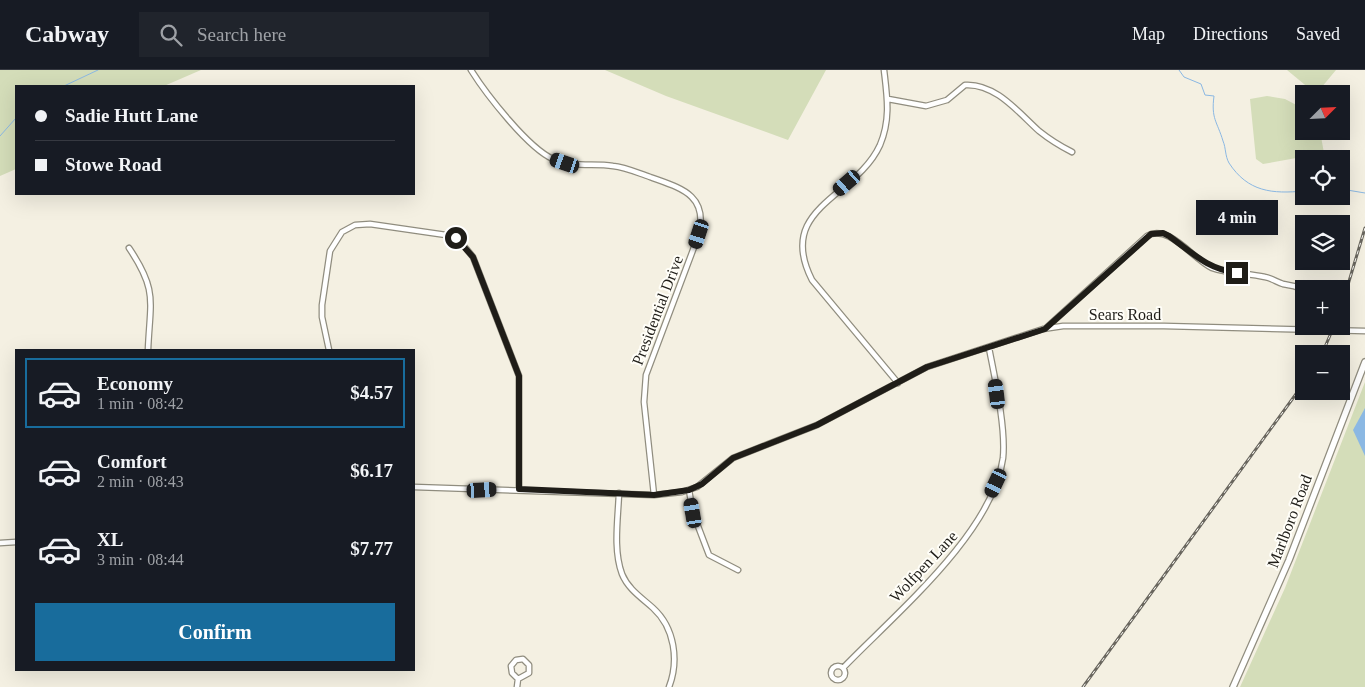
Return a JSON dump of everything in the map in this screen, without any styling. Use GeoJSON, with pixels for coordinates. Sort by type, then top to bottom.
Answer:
{"type":"FeatureCollection","features":[{"type":"Feature","properties":{"kind":"main road","name":"Marlboro Road"},"geometry":{"type":"LineString","coordinates":[[1233,687],[1287,565],[1365,362]]}},
{"type":"Feature","properties":{"kind":"street","name":"Presidential Drive"},"geometry":{"type":"LineString","coordinates":[[471,70],[526,137],[548,156],[565,163],[604,165],[625,169],[684,190],[699,207],[702,218],[699,234],[646,376],[644,402],[654,495]]}},
{"type":"Feature","properties":{"kind":"street"},"geometry":{"type":"LineString","coordinates":[[884,70],[889,118],[880,144],[866,167],[814,213],[804,230],[802,248],[804,262],[812,280],[898,383]]}},
{"type":"Feature","properties":{"kind":"street"},"geometry":{"type":"LineString","coordinates":[[888,99],[926,106],[947,100],[964,85],[982,87],[1002,98],[1048,138],[1072,152]]}},
{"type":"Feature","properties":{"kind":"street"},"geometry":{"type":"LineString","coordinates":[[328,349],[322,317],[322,305],[330,252],[335,240],[342,232],[355,225],[370,224],[439,233],[459,240],[473,257],[519,376],[519,489]]}},
{"type":"Feature","properties":{"kind":"street"},"geometry":{"type":"LineString","coordinates":[[1045,329],[1147,236],[1155,232],[1169,236],[1203,263],[1213,268],[1266,277],[1284,284],[1295,286]]}},
{"type":"Feature","properties":{"kind":"street"},"geometry":{"type":"LineString","coordinates":[[129,248],[144,270],[152,294],[148,349]]}},
{"type":"Feature","properties":{"kind":"street","name":"Sears Road"},"geometry":{"type":"LineString","coordinates":[[415,487],[482,490],[519,489],[654,495],[689,490],[702,484],[733,458],[804,431],[934,364],[1045,329],[1089,326],[1295,329]]}},
{"type":"Feature","properties":{"kind":"street","name":"Sears Road"},"geometry":{"type":"LineString","coordinates":[[1350,331],[1365,331]]}},
{"type":"Feature","properties":{"kind":"street","name":"Wolfpen Lane"},"geometry":{"type":"LineString","coordinates":[[843,668],[966,540],[987,503],[1001,465],[1002,434],[989,348]]}},
{"type":"Feature","properties":{"kind":"street"},"geometry":{"type":"LineString","coordinates":[[689,490],[693,513],[709,555],[738,570]]}},
{"type":"Feature","properties":{"kind":"street"},"geometry":{"type":"LineString","coordinates":[[619,494],[618,538],[621,572],[625,581],[638,596],[655,610],[669,633],[675,663],[669,687]]}},
{"type":"Feature","properties":{"kind":"street"},"geometry":{"type":"LineString","coordinates":[[0,543],[15,542]]}},
{"type":"Feature","properties":{"kind":"street"},"geometry":{"type":"LineString","coordinates":[[524,659],[530,668],[526,676],[518,679],[512,673],[511,666],[516,660],[524,659]]}},
{"type":"Feature","properties":{"kind":"street"},"geometry":{"type":"LineString","coordinates":[[517,687],[518,679]]}},
{"type":"Feature","properties":{"kind":"green space"},"geometry":{"type":"Polygon","coordinates":[[[0,70],[201,70],[166,85],[15,85],[15,169],[0,176],[0,70]]]}},
{"type":"Feature","properties":{"kind":"green space"},"geometry":{"type":"Polygon","coordinates":[[[605,70],[826,70],[788,140],[666,96],[605,70]]]}},
{"type":"Feature","properties":{"kind":"green space"},"geometry":{"type":"Polygon","coordinates":[[[1287,70],[1336,70],[1324,85],[1305,85],[1287,70]]]}},
{"type":"Feature","properties":{"kind":"green space"},"geometry":{"type":"Polygon","coordinates":[[[1267,96],[1285,99],[1295,104],[1295,140],[1322,140],[1323,150],[1295,150],[1295,158],[1263,164],[1256,159],[1250,99],[1267,96]]]}},
{"type":"Feature","properties":{"kind":"green space"},"geometry":{"type":"Polygon","coordinates":[[[1365,382],[1365,687],[1240,687],[1285,588],[1365,382]]]}},
{"type":"Feature","properties":{"kind":"water"},"geometry":{"type":"Polygon","coordinates":[[[1365,408],[1365,456],[1353,430],[1365,408]]]}},
{"type":"Feature","properties":{"kind":"waterway"},"geometry":{"type":"LineString","coordinates":[[66,85],[98,70]]}},
{"type":"Feature","properties":{"kind":"waterway"},"geometry":{"type":"LineString","coordinates":[[1179,70],[1184,77],[1201,84],[1205,95],[1214,96],[1213,110],[1215,120],[1229,163],[1236,173],[1244,180],[1262,189],[1281,192],[1295,191]]}},
{"type":"Feature","properties":{"kind":"waterway"},"geometry":{"type":"LineString","coordinates":[[0,136],[15,119]]}},
{"type":"Feature","properties":{"kind":"waterway"},"geometry":{"type":"LineString","coordinates":[[1350,190],[1365,193]]}},
{"type":"Feature","properties":{"kind":"railway"},"geometry":{"type":"LineString","coordinates":[[1349,280],[1365,228]]}},
{"type":"Feature","properties":{"kind":"railway"},"geometry":{"type":"LineString","coordinates":[[1326,345],[1330,335]]}},
{"type":"Feature","properties":{"kind":"railway"},"geometry":{"type":"LineString","coordinates":[[1083,687],[1295,395]]}},
{"type":"Feature","properties":{"kind":"route"},"geometry":{"type":"LineString","coordinates":[[456,238],[467,247],[473,257],[519,376],[519,489],[544,491],[654,495],[689,490],[702,484],[733,458],[753,449],[793,436],[848,411],[927,367],[961,358],[1045,329],[1147,236],[1155,232],[1169,236],[1203,263],[1222,271],[1237,273]]}}]}
